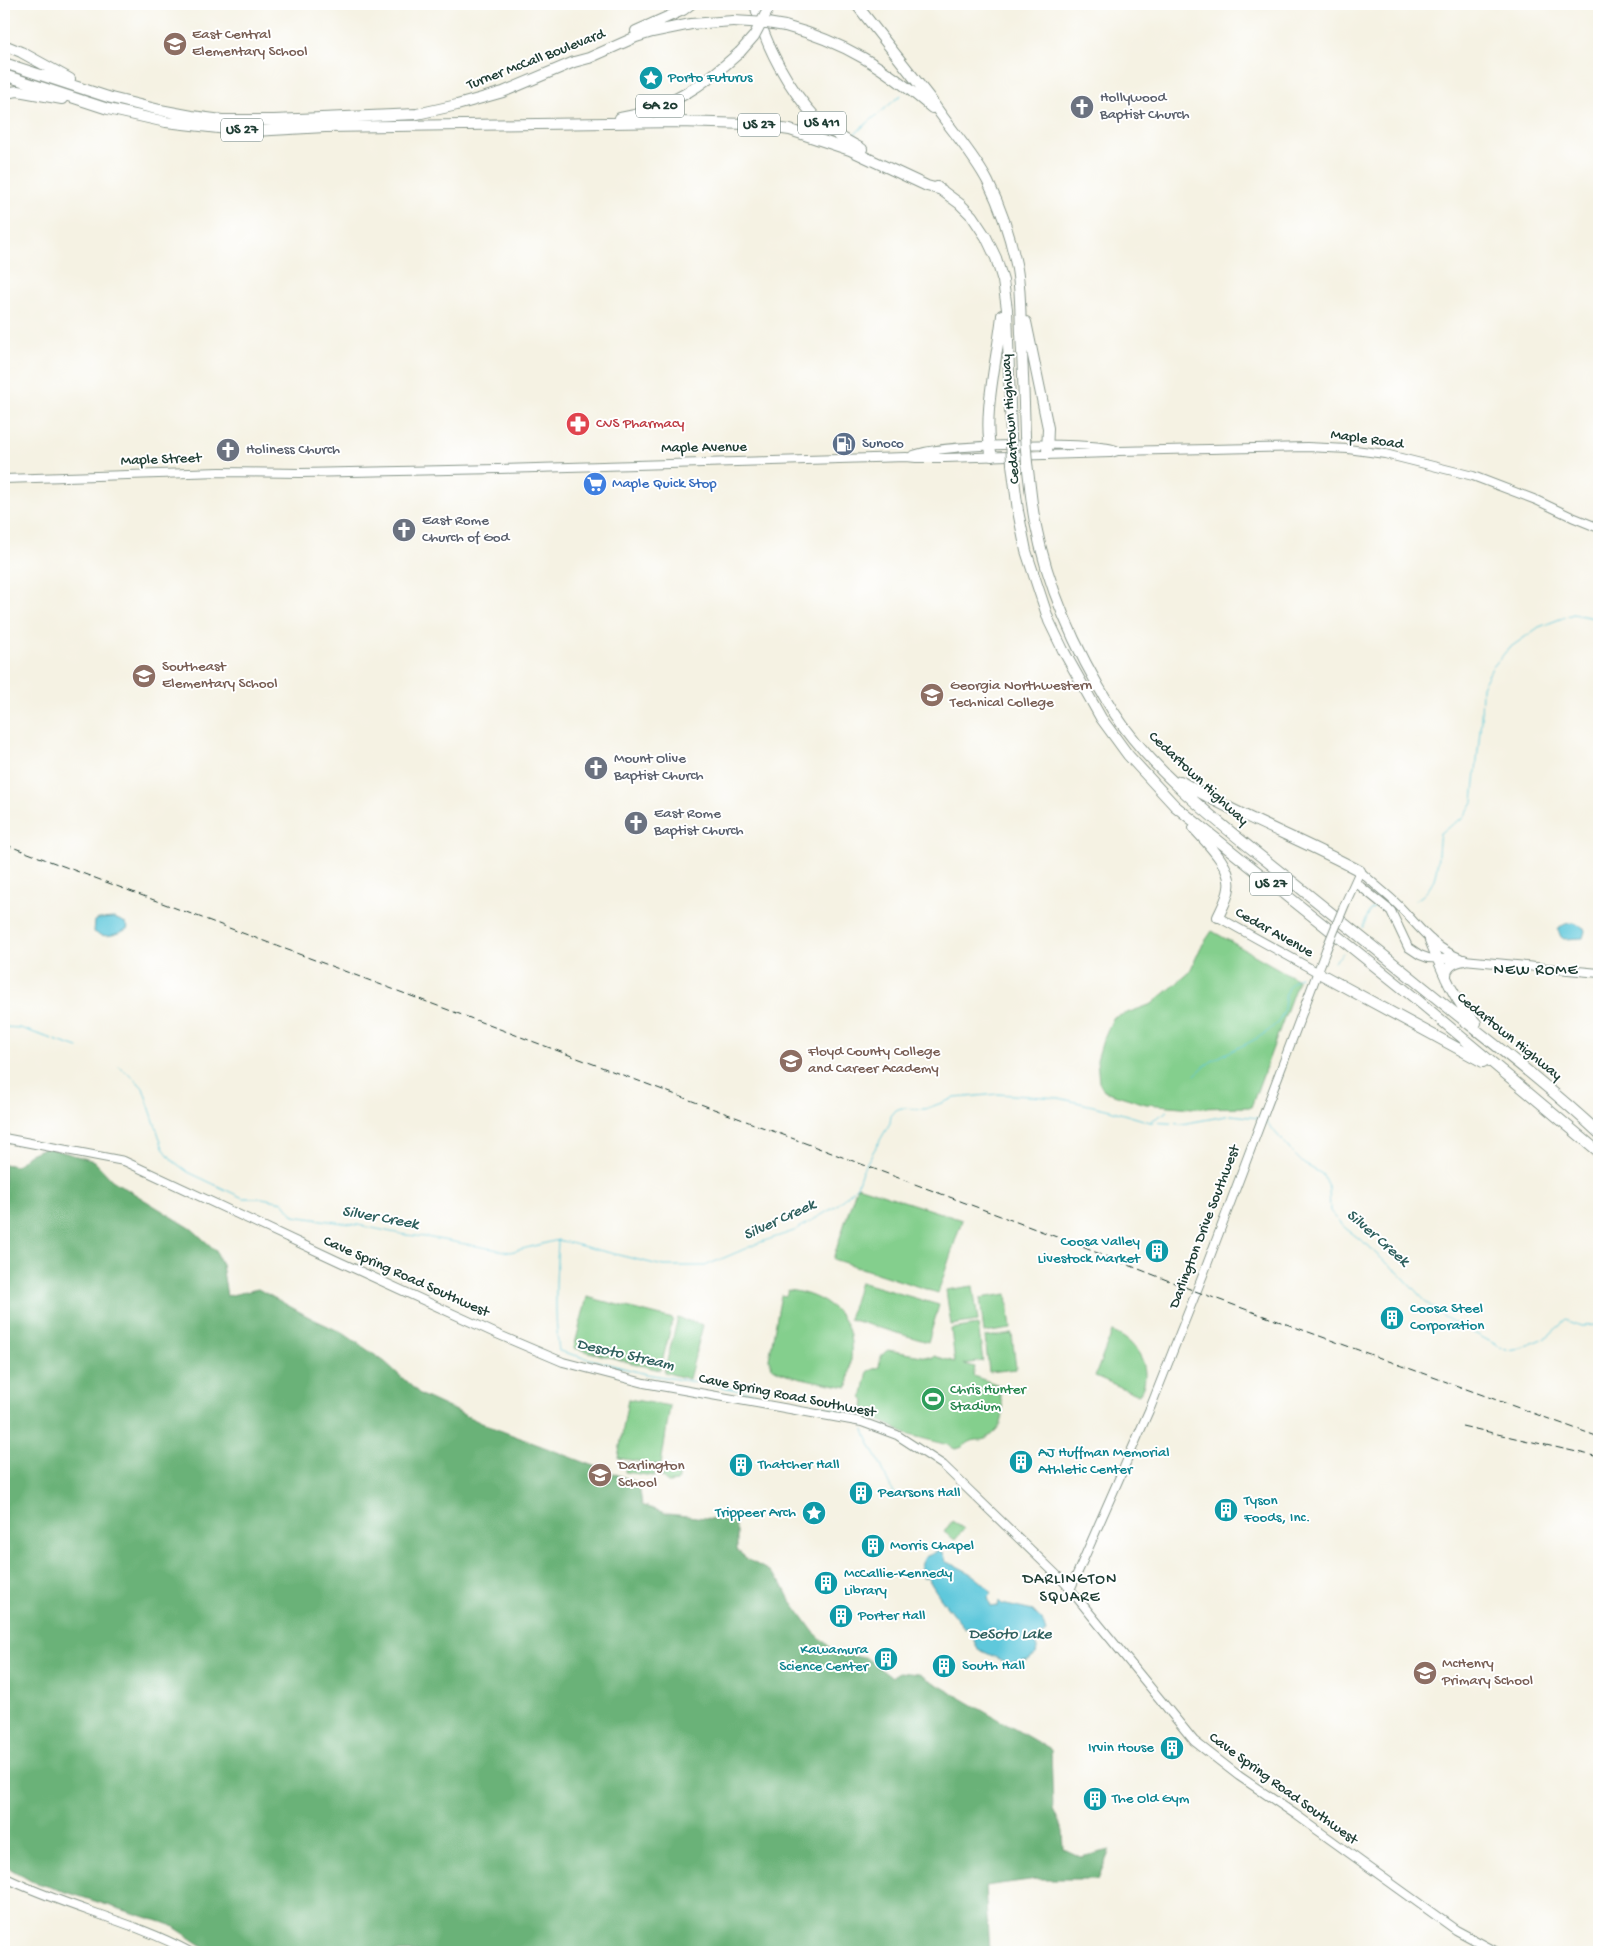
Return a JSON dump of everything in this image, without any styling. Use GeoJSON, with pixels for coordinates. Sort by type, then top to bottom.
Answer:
{"type":"FeatureCollection","features":[{"type":"Feature","properties":{"kind":"highway"},"geometry":{"type":"LineString","coordinates":[[574,62],[683,10],[691,4]]}},
{"type":"Feature","properties":{"kind":"highway","name":"US 411"},"geometry":{"type":"LineString","coordinates":[[755,4],[778,65],[818,120],[853,144],[930,182],[942,190]]}},
{"type":"Feature","properties":{"kind":"highway","name":"GA 20"},"geometry":{"type":"LineString","coordinates":[[564,124],[632,116],[667,104],[691,91],[740,52],[754,36],[771,4]]}},
{"type":"Feature","properties":{"kind":"highway"},"geometry":{"type":"LineString","coordinates":[[856,4],[929,97],[939,113]]}},
{"type":"Feature","properties":{"kind":"highway","name":"Turner McCall Boulevard"},"geometry":{"type":"LineString","coordinates":[[4,63],[111,98],[160,110],[222,120],[417,114],[503,92],[652,32],[691,24],[733,21],[785,26],[823,38],[864,57],[911,89],[939,113]]}},
{"type":"Feature","properties":{"kind":"highway"},"geometry":{"type":"LineString","coordinates":[[4,45],[21,52],[89,90]]}},
{"type":"Feature","properties":{"kind":"highway","name":"US 27"},"geometry":{"type":"LineString","coordinates":[[4,74],[108,108],[166,122],[254,130],[325,127],[715,122],[769,126],[831,143],[942,190]]}},
{"type":"Feature","properties":{"kind":"highway"},"geometry":{"type":"LineString","coordinates":[[4,93],[18,91],[108,108]]}},
{"type":"Feature","properties":{"kind":"highway","name":"Cedartown Highway"},"geometry":{"type":"LineString","coordinates":[[939,113],[987,180],[1007,229],[1017,266],[1020,293],[1022,441],[1035,523],[1043,556],[1063,616],[1082,656],[1114,712],[1138,744],[1162,770],[1208,813],[1570,1106],[1599,1133]]}},
{"type":"Feature","properties":{"kind":"highway","name":"Cedartown Highway"},"geometry":{"type":"LineString","coordinates":[[942,190],[972,216],[989,244],[1003,281],[1008,326],[1012,464],[1020,524],[1026,551],[1049,620],[1063,650],[1101,718],[1128,755],[1175,806],[1388,976],[1599,1152]]}},
{"type":"Feature","properties":{"kind":"highway"},"geometry":{"type":"LineString","coordinates":[[992,456],[989,446],[988,425],[1002,316],[1003,281]]}},
{"type":"Feature","properties":{"kind":"highway"},"geometry":{"type":"LineString","coordinates":[[1020,293],[1048,428],[1047,450]]}},
{"type":"Feature","properties":{"kind":"highway"},"geometry":{"type":"LineString","coordinates":[[1162,770],[1241,814],[1275,828],[1360,872]]}},
{"type":"Feature","properties":{"kind":"highway"},"geometry":{"type":"LineString","coordinates":[[1175,806],[1224,865],[1230,886],[1218,917]]}},
{"type":"Feature","properties":{"kind":"highway"},"geometry":{"type":"LineString","coordinates":[[1430,940],[1446,980],[1459,1003],[1482,1029],[1488,1039]]}},
{"type":"Feature","properties":{"kind":"highway"},"geometry":{"type":"LineString","coordinates":[[1446,980],[1448,968],[1452,964],[1464,960]]}},
{"type":"Feature","properties":{"kind":"highway"},"geometry":{"type":"LineString","coordinates":[[1317,972],[1501,1072]]}},
{"type":"Feature","properties":{"kind":"street","name":"Maple Avenue"},"geometry":{"type":"LineString","coordinates":[[498,469],[910,456],[922,452],[1022,441]]}},
{"type":"Feature","properties":{"kind":"street","name":"Maple Road"},"geometry":{"type":"LineString","coordinates":[[1022,441],[1047,450],[1111,453],[1118,451],[1307,447],[1348,449],[1385,454],[1473,476],[1536,500],[1572,518],[1599,528]]}},
{"type":"Feature","properties":{"kind":"street","name":"Maple Road"},"geometry":{"type":"LineString","coordinates":[[1024,459],[1047,450]]}},
{"type":"Feature","properties":{"kind":"street","name":"Maple Avenue"},"geometry":{"type":"LineString","coordinates":[[910,456],[916,458],[992,456],[1024,459]]}},
{"type":"Feature","properties":{"kind":"street","name":"Maple Street"},"geometry":{"type":"LineString","coordinates":[[4,479],[220,472],[301,473],[498,469]]}},
{"type":"Feature","properties":{"kind":"street","name":"Darlington Drive Southwest"},"geometry":{"type":"LineString","coordinates":[[1070,1590],[1151,1406],[1317,972],[1360,872]]}},
{"type":"Feature","properties":{"kind":"street"},"geometry":{"type":"LineString","coordinates":[[1360,872],[1397,904],[1430,940],[1464,960]]}},
{"type":"Feature","properties":{"kind":"street"},"geometry":{"type":"LineString","coordinates":[[1355,882],[1391,911],[1408,947],[1424,957],[1599,973]]}},
{"type":"Feature","properties":{"kind":"street","name":"Cedar Avenue"},"geometry":{"type":"LineString","coordinates":[[1218,917],[1317,972]]}},
{"type":"Feature","properties":{"kind":"street","name":"Cave Spring Road Southwest"},"geometry":{"type":"LineString","coordinates":[[4,1138],[124,1161],[488,1330],[563,1362],[644,1383],[862,1422],[897,1435],[943,1465],[961,1481],[1070,1590],[1194,1741],[1449,1925],[1497,1952]]}},
{"type":"Feature","properties":{"kind":"street"},"geometry":{"type":"LineString","coordinates":[[4,1878],[27,1889],[156,1937],[190,1952]]}},
{"type":"Feature","properties":{"kind":"green space"},"geometry":{"type":"Polygon","coordinates":[[[1212,931],[1298,980],[1251,1107],[1193,1108],[1146,1104],[1104,1091],[1099,1082],[1097,1060],[1103,1040],[1113,1018],[1152,1004],[1189,973],[1201,947],[1212,931]]]}},
{"type":"Feature","properties":{"kind":"green space"},"geometry":{"type":"Polygon","coordinates":[[[46,1147],[94,1161],[112,1180],[192,1229],[216,1251],[222,1265],[227,1296],[258,1289],[343,1333],[385,1362],[421,1395],[486,1425],[639,1483],[642,1505],[668,1514],[733,1521],[737,1531],[737,1550],[747,1559],[769,1571],[781,1582],[789,1598],[813,1631],[838,1655],[865,1657],[891,1677],[899,1672],[919,1674],[1051,1750],[1053,1809],[1063,1831],[1064,1849],[1081,1857],[1110,1850],[1098,1879],[1037,1879],[985,1886],[989,1952],[212,1952],[171,1925],[31,1881],[4,1865],[4,1164],[16,1166],[28,1155],[46,1147]]]}},
{"type":"Feature","properties":{"kind":"green space"},"geometry":{"type":"Polygon","coordinates":[[[857,1186],[962,1220],[938,1293],[833,1259],[857,1186]]]}},
{"type":"Feature","properties":{"kind":"green space"},"geometry":{"type":"Polygon","coordinates":[[[860,1282],[939,1305],[928,1342],[849,1319],[860,1282]]]}},
{"type":"Feature","properties":{"kind":"green space"},"geometry":{"type":"Polygon","coordinates":[[[973,1286],[978,1321],[951,1325],[946,1290],[973,1286]]]}},
{"type":"Feature","properties":{"kind":"green space"},"geometry":{"type":"Polygon","coordinates":[[[788,1290],[818,1298],[842,1317],[847,1326],[851,1342],[848,1387],[789,1375],[772,1366],[769,1359],[781,1295],[786,1296],[788,1290]]]}},
{"type":"Feature","properties":{"kind":"green space"},"geometry":{"type":"Polygon","coordinates":[[[1007,1294],[1011,1329],[984,1333],[980,1298],[1007,1294]]]}},
{"type":"Feature","properties":{"kind":"green space"},"geometry":{"type":"Polygon","coordinates":[[[587,1297],[673,1319],[660,1370],[574,1348],[587,1297]]]}},
{"type":"Feature","properties":{"kind":"green space"},"geometry":{"type":"Polygon","coordinates":[[[678,1318],[703,1325],[689,1379],[664,1372],[678,1318]]]}},
{"type":"Feature","properties":{"kind":"green space","name":"Chris Hunter Stadium"},"geometry":{"type":"Polygon","coordinates":[[[978,1325],[983,1361],[964,1364],[975,1367],[973,1376],[1002,1386],[998,1390],[1003,1417],[994,1434],[955,1449],[948,1445],[906,1434],[866,1413],[864,1409],[865,1401],[862,1398],[868,1371],[879,1367],[884,1353],[888,1350],[933,1358],[934,1356],[955,1362],[951,1329],[978,1325]]]}},
{"type":"Feature","properties":{"kind":"green space"},"geometry":{"type":"Polygon","coordinates":[[[1112,1332],[1129,1342],[1141,1357],[1145,1376],[1139,1395],[1095,1376],[1112,1332]]]}},
{"type":"Feature","properties":{"kind":"green space"},"geometry":{"type":"Polygon","coordinates":[[[1012,1334],[1016,1369],[989,1372],[985,1337],[1012,1334]]]}},
{"type":"Feature","properties":{"kind":"green space"},"geometry":{"type":"Polygon","coordinates":[[[628,1399],[670,1406],[661,1465],[618,1458],[628,1399]]]}},
{"type":"Feature","properties":{"kind":"green space"},"geometry":{"type":"Polygon","coordinates":[[[626,1463],[656,1465],[654,1476],[625,1472],[626,1463]]]}},
{"type":"Feature","properties":{"kind":"green space"},"geometry":{"type":"Polygon","coordinates":[[[663,1466],[680,1469],[677,1482],[668,1483],[661,1477],[663,1466]]]}},
{"type":"Feature","properties":{"kind":"green space"},"geometry":{"type":"Polygon","coordinates":[[[952,1521],[964,1529],[955,1540],[944,1532],[952,1521]]]}},
{"type":"Feature","properties":{"kind":"water"},"geometry":{"type":"Polygon","coordinates":[[[114,918],[124,922],[128,927],[127,929],[110,935],[94,932],[95,921],[114,918]]]}},
{"type":"Feature","properties":{"kind":"water"},"geometry":{"type":"Polygon","coordinates":[[[1574,923],[1584,928],[1583,938],[1564,939],[1561,937],[1558,930],[1565,924],[1574,923]]]}},
{"type":"Feature","properties":{"kind":"water","name":"DeSoto Lake"},"geometry":{"type":"Polygon","coordinates":[[[939,1551],[944,1554],[946,1562],[971,1574],[992,1593],[988,1597],[991,1607],[998,1606],[999,1601],[1002,1604],[1033,1611],[1042,1620],[1046,1632],[1037,1640],[1036,1654],[1028,1660],[1009,1664],[978,1649],[974,1641],[973,1630],[968,1627],[965,1629],[928,1578],[923,1578],[921,1575],[921,1568],[925,1557],[939,1551]]]}},
{"type":"Feature","properties":{"kind":"waterway"},"geometry":{"type":"LineString","coordinates":[[852,136],[901,95]]}},
{"type":"Feature","properties":{"kind":"waterway"},"geometry":{"type":"LineString","coordinates":[[1416,900],[1424,894],[1434,879],[1438,862],[1440,833],[1464,817],[1473,802],[1481,720],[1482,687],[1492,668],[1508,649],[1539,627],[1573,614],[1599,619]]}},
{"type":"Feature","properties":{"kind":"waterway"},"geometry":{"type":"LineString","coordinates":[[1363,927],[1370,910],[1375,907]]}},
{"type":"Feature","properties":{"kind":"waterway"},"geometry":{"type":"LineString","coordinates":[[1334,962],[1343,953]]}},
{"type":"Feature","properties":{"kind":"waterway"},"geometry":{"type":"LineString","coordinates":[[1195,1075],[1214,1060],[1258,1038],[1277,1023],[1284,1011],[1288,987],[1300,977]]}},
{"type":"Feature","properties":{"kind":"waterway","name":"Silver Creek"},"geometry":{"type":"LineString","coordinates":[[4,1027],[20,1028],[78,1048]]}},
{"type":"Feature","properties":{"kind":"waterway","name":"Silver Creek"},"geometry":{"type":"LineString","coordinates":[[119,1067],[133,1077],[143,1088],[163,1148],[173,1161],[188,1172],[243,1198],[262,1198],[283,1202],[294,1216],[358,1225],[510,1252],[558,1240],[663,1266],[705,1266],[761,1242],[794,1231],[835,1207],[857,1186],[862,1171],[890,1123],[891,1116],[896,1110],[901,1108],[925,1109],[955,1098],[998,1094],[1059,1098],[1150,1122],[1182,1124],[1231,1115],[1258,1118]]}},
{"type":"Feature","properties":{"kind":"waterway"},"geometry":{"type":"LineString","coordinates":[[1151,1121],[1168,1111]]}},
{"type":"Feature","properties":{"kind":"waterway","name":"Silver Creek"},"geometry":{"type":"LineString","coordinates":[[1264,1119],[1304,1164],[1322,1174],[1329,1188],[1330,1211],[1344,1227],[1370,1247],[1444,1317],[1506,1350],[1522,1348],[1548,1336],[1566,1320],[1581,1326],[1599,1325]]}},
{"type":"Feature","properties":{"kind":"waterway","name":"Desoto Stream"},"geometry":{"type":"LineString","coordinates":[[558,1241],[556,1310],[559,1351],[646,1374],[708,1384],[795,1402]]}},
{"type":"Feature","properties":{"kind":"waterway","name":"Desoto Stream"},"geometry":{"type":"LineString","coordinates":[[808,1403],[871,1418]]}},
{"type":"Feature","properties":{"kind":"waterway","name":"Desoto Stream"},"geometry":{"type":"LineString","coordinates":[[864,1430],[889,1484],[898,1498]]}},
{"type":"Feature","properties":{"kind":"railway"},"geometry":{"type":"LineString","coordinates":[[4,844],[1054,1236],[1195,1291],[1599,1437]]}},
{"type":"Feature","properties":{"kind":"railway"},"geometry":{"type":"LineString","coordinates":[[1462,1426],[1599,1457]]}},
{"type":"Feature","properties":{"kind":"place","name":"East Central Elementary School"},"geometry":{"type":"Point","coordinates":[175,44]}},
{"type":"Feature","properties":{"kind":"place","name":"Porto Futurus"},"geometry":{"type":"Point","coordinates":[651,78]}},
{"type":"Feature","properties":{"kind":"place","name":"Hollywood Baptist Church"},"geometry":{"type":"Point","coordinates":[1082,107]}},
{"type":"Feature","properties":{"kind":"place","name":"CVS Pharmacy"},"geometry":{"type":"Point","coordinates":[578,424]}},
{"type":"Feature","properties":{"kind":"place","name":"Sunoco"},"geometry":{"type":"Point","coordinates":[844,444]}},
{"type":"Feature","properties":{"kind":"place","name":"Holiness Church"},"geometry":{"type":"Point","coordinates":[228,450]}},
{"type":"Feature","properties":{"kind":"place","name":"Maple Quick Stop"},"geometry":{"type":"Point","coordinates":[595,484]}},
{"type":"Feature","properties":{"kind":"place","name":"East Rome Church of God"},"geometry":{"type":"Point","coordinates":[404,530]}},
{"type":"Feature","properties":{"kind":"place","name":"Southeast Elementary School"},"geometry":{"type":"Point","coordinates":[144,676]}},
{"type":"Feature","properties":{"kind":"place","name":"Georgia Northwestern Technical College"},"geometry":{"type":"Point","coordinates":[932,695]}},
{"type":"Feature","properties":{"kind":"place","name":"Mount Olive Baptist Church"},"geometry":{"type":"Point","coordinates":[596,768]}},
{"type":"Feature","properties":{"kind":"place","name":"East Rome Baptist Church"},"geometry":{"type":"Point","coordinates":[636,823]}},
{"type":"Feature","properties":{"kind":"place","name":"Floyd County College and Career Academy"},"geometry":{"type":"Point","coordinates":[791,1061]}},
{"type":"Feature","properties":{"kind":"place","name":"Coosa Valley Livestock Market"},"geometry":{"type":"Point","coordinates":[1157,1251]}},
{"type":"Feature","properties":{"kind":"place","name":"Coosa Steel Corporation"},"geometry":{"type":"Point","coordinates":[1392,1318]}},
{"type":"Feature","properties":{"kind":"place","name":"Chris Hunter Stadium"},"geometry":{"type":"Point","coordinates":[933,1399]}},
{"type":"Feature","properties":{"kind":"place","name":"AJ Huffman Memorial Athletic Center"},"geometry":{"type":"Point","coordinates":[1021,1462]}},
{"type":"Feature","properties":{"kind":"place","name":"Thatcher Hall"},"geometry":{"type":"Point","coordinates":[741,1465]}},
{"type":"Feature","properties":{"kind":"place","name":"Darlington School"},"geometry":{"type":"Point","coordinates":[600,1475]}},
{"type":"Feature","properties":{"kind":"place","name":"Pearsons Hall"},"geometry":{"type":"Point","coordinates":[861,1493]}},
{"type":"Feature","properties":{"kind":"place","name":"Tyson Foods, Inc."},"geometry":{"type":"Point","coordinates":[1226,1510]}},
{"type":"Feature","properties":{"kind":"place","name":"Trippeer Arch"},"geometry":{"type":"Point","coordinates":[814,1513]}},
{"type":"Feature","properties":{"kind":"place","name":"Morris Chapel"},"geometry":{"type":"Point","coordinates":[873,1546]}},
{"type":"Feature","properties":{"kind":"place","name":"McCallie-Kennedy Library"},"geometry":{"type":"Point","coordinates":[826,1583]}},
{"type":"Feature","properties":{"kind":"place","name":"Porter Hall"},"geometry":{"type":"Point","coordinates":[841,1616]}},
{"type":"Feature","properties":{"kind":"place","name":"Kawamura Science Center"},"geometry":{"type":"Point","coordinates":[886,1659]}},
{"type":"Feature","properties":{"kind":"place","name":"South Hall"},"geometry":{"type":"Point","coordinates":[944,1666]}},
{"type":"Feature","properties":{"kind":"place","name":"McHenry Primary School"},"geometry":{"type":"Point","coordinates":[1425,1673]}},
{"type":"Feature","properties":{"kind":"place","name":"Irvin House"},"geometry":{"type":"Point","coordinates":[1172,1748]}},
{"type":"Feature","properties":{"kind":"place","name":"The Old Gym"},"geometry":{"type":"Point","coordinates":[1095,1799]}},
{"type":"Feature","properties":{"kind":"district","name":"NEW ROME"},"geometry":{"type":"Point","coordinates":[1536,971]}},
{"type":"Feature","properties":{"kind":"district","name":"DARLINGTON SQUARE"},"geometry":{"type":"Point","coordinates":[1070,1589]}}]}
